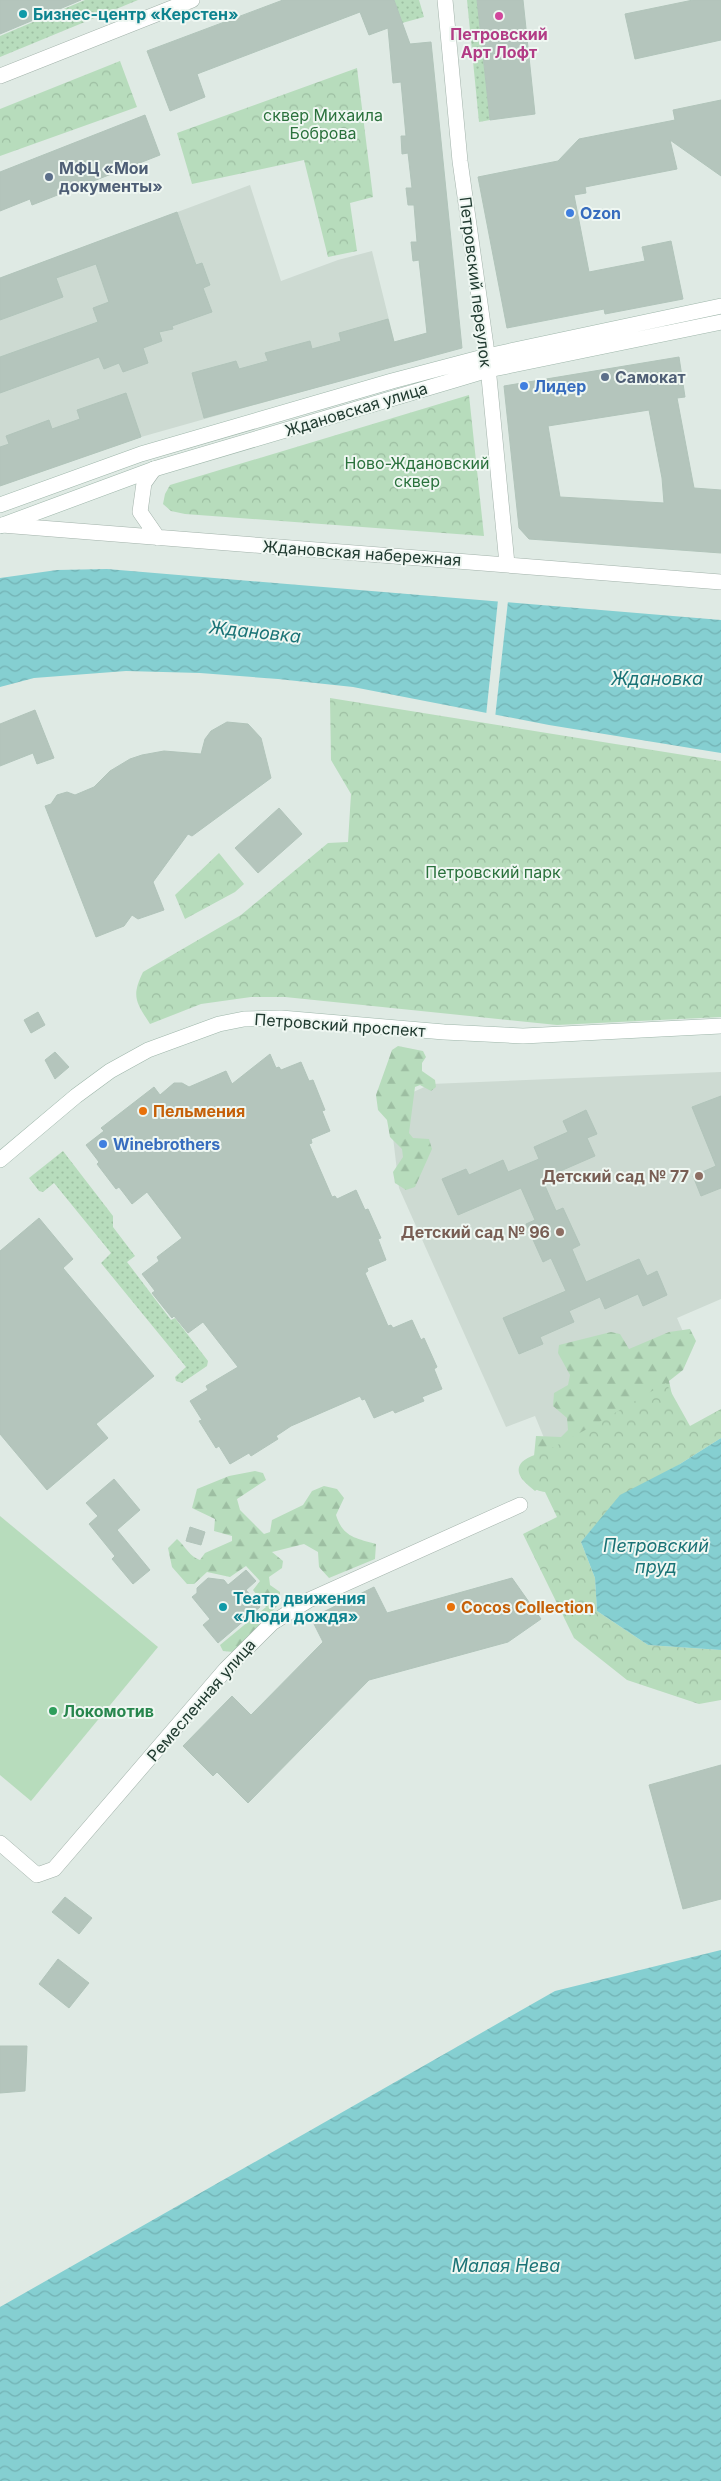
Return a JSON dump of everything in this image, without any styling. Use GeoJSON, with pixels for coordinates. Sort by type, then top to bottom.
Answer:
{"type":"FeatureCollection","features":[{"type":"Feature","properties":{"kind":"street"},"geometry":{"type":"LineString","coordinates":[[0,76],[192,0]]}},
{"type":"Feature","properties":{"kind":"street","name":"Петровский переулок"},"geometry":{"type":"LineString","coordinates":[[445,0],[460,161],[487,363],[508,564]]}},
{"type":"Feature","properties":{"kind":"street","name":"Ждановская улица"},"geometry":{"type":"LineString","coordinates":[[0,506],[141,454],[487,363],[721,306]]}},
{"type":"Feature","properties":{"kind":"street","name":"Ждановская улица"},"geometry":{"type":"LineString","coordinates":[[1,526],[154,470],[487,363],[721,322]]}},
{"type":"Feature","properties":{"kind":"street"},"geometry":{"type":"LineString","coordinates":[[154,470],[144,484],[140,512],[158,538]]}},
{"type":"Feature","properties":{"kind":"street","name":"Ждановская набережная"},"geometry":{"type":"LineString","coordinates":[[1,526],[721,582]]}},
{"type":"Feature","properties":{"kind":"street","name":"Петровский проспект"},"geometry":{"type":"LineString","coordinates":[[0,1160],[110,1070],[148,1050],[219,1024],[244,1019],[281,1018],[444,1032],[523,1036],[721,1026]]}},
{"type":"Feature","properties":{"kind":"street","name":"Ремесленная улица"},"geometry":{"type":"LineString","coordinates":[[0,1843],[37,1875],[54,1869],[226,1669],[272,1623],[309,1600],[520,1505]]}},
{"type":"Feature","properties":{"kind":"shaded area"},"geometry":{"type":"Polygon","coordinates":[[[250,185],[281,281],[338,260],[372,251],[400,364],[141,437],[0,486],[0,278],[250,185]]]}},
{"type":"Feature","properties":{"kind":"shaded area","name":"Детский сад № 96"},"geometry":{"type":"Polygon","coordinates":[[[721,1072],[721,1299],[677,1318],[691,1350],[549,1450],[535,1416],[506,1427],[399,1188],[389,1103],[431,1084],[721,1072]]]}},
{"type":"Feature","properties":{"kind":"green space"},"geometry":{"type":"Polygon","coordinates":[[[85,0],[138,0],[0,57],[0,36],[85,0]]]}},
{"type":"Feature","properties":{"kind":"green space"},"geometry":{"type":"Polygon","coordinates":[[[394,0],[419,0],[424,17],[402,23],[394,0]]]}},
{"type":"Feature","properties":{"kind":"green space"},"geometry":{"type":"Polygon","coordinates":[[[467,0],[477,0],[490,120],[479,122],[467,0]]]}},
{"type":"Feature","properties":{"kind":"green space"},"geometry":{"type":"Polygon","coordinates":[[[120,61],[137,107],[0,156],[0,109],[120,61]]]}},
{"type":"Feature","properties":{"kind":"green space","name":"сквер Михаила Боброва"},"geometry":{"type":"Polygon","coordinates":[[[357,68],[373,197],[350,203],[357,251],[328,257],[304,160],[192,184],[177,133],[357,68]]]}},
{"type":"Feature","properties":{"kind":"green space","name":"Ново-Ждановский сквер"},"geometry":{"type":"Polygon","coordinates":[[[469,395],[484,536],[185,514],[171,511],[163,504],[165,494],[170,485],[469,395]]]}},
{"type":"Feature","properties":{"kind":"green space","name":"Петровский парк"},"geometry":{"type":"Polygon","coordinates":[[[330,698],[721,761],[721,1017],[557,1025],[285,997],[251,997],[201,1004],[150,1024],[138,1004],[136,994],[143,972],[241,915],[328,843],[348,842],[351,794],[331,760],[330,698]]]}},
{"type":"Feature","properties":{"kind":"green space"},"geometry":{"type":"Polygon","coordinates":[[[219,853],[244,884],[235,892],[185,919],[175,895],[219,853]]]}},
{"type":"Feature","properties":{"kind":"green space"},"geometry":{"type":"Polygon","coordinates":[[[398,1046],[423,1051],[426,1057],[422,1063],[422,1071],[435,1080],[436,1087],[431,1091],[420,1085],[415,1087],[409,1133],[413,1138],[429,1139],[432,1149],[415,1187],[406,1190],[395,1183],[393,1172],[403,1157],[402,1149],[390,1137],[387,1120],[378,1110],[376,1095],[392,1050],[398,1046]]]}},
{"type":"Feature","properties":{"kind":"green space"},"geometry":{"type":"Polygon","coordinates":[[[63,1151],[113,1216],[113,1227],[135,1256],[127,1262],[171,1320],[175,1318],[208,1361],[207,1366],[182,1383],[176,1381],[175,1377],[186,1367],[101,1263],[111,1253],[54,1183],[43,1192],[39,1191],[29,1178],[63,1151]]]}},
{"type":"Feature","properties":{"kind":"green space"},"geometry":{"type":"Polygon","coordinates":[[[690,1329],[696,1341],[683,1370],[669,1381],[672,1395],[535,1491],[529,1486],[521,1477],[520,1468],[522,1464],[534,1456],[536,1436],[561,1437],[568,1430],[567,1418],[553,1406],[554,1393],[568,1385],[570,1375],[558,1353],[559,1345],[611,1332],[620,1334],[629,1349],[669,1332],[690,1329]]]}},
{"type":"Feature","properties":{"kind":"green space"},"geometry":{"type":"Polygon","coordinates":[[[666,1383],[690,1426],[721,1409],[721,1438],[680,1464],[594,1527],[581,1542],[595,1578],[597,1611],[648,1645],[721,1650],[721,1700],[699,1704],[627,1680],[574,1638],[523,1534],[557,1517],[545,1492],[535,1489],[524,1482],[519,1472],[522,1462],[550,1449],[666,1383]]]}},
{"type":"Feature","properties":{"kind":"green space"},"geometry":{"type":"Polygon","coordinates":[[[255,1471],[263,1473],[266,1480],[237,1499],[240,1510],[264,1534],[270,1532],[272,1520],[303,1505],[312,1491],[324,1486],[337,1489],[344,1498],[336,1515],[342,1528],[351,1536],[376,1544],[375,1559],[329,1578],[319,1567],[318,1552],[304,1544],[272,1552],[283,1561],[282,1568],[269,1577],[270,1585],[280,1592],[280,1603],[233,1652],[223,1651],[220,1645],[266,1607],[253,1590],[260,1581],[246,1566],[230,1577],[207,1572],[194,1584],[187,1584],[172,1567],[168,1548],[177,1539],[190,1554],[200,1560],[205,1553],[232,1541],[232,1536],[214,1531],[215,1519],[192,1508],[197,1489],[229,1476],[255,1471]]]}},
{"type":"Feature","properties":{"kind":"green space","name":"Локомотив"},"geometry":{"type":"Polygon","coordinates":[[[0,1516],[158,1647],[31,1801],[0,1775],[0,1516]]]}},
{"type":"Feature","properties":{"kind":"water","name":"Ждановка"},"geometry":{"type":"Polygon","coordinates":[[[107,569],[721,620],[721,753],[549,725],[353,687],[278,679],[200,673],[126,671],[34,678],[0,687],[0,578],[57,570],[107,569]]]}},
{"type":"Feature","properties":{"kind":"water","name":"Петровский пруд"},"geometry":{"type":"Polygon","coordinates":[[[721,1438],[721,1650],[648,1645],[597,1611],[595,1578],[581,1542],[620,1495],[680,1464],[721,1438]]]}},
{"type":"Feature","properties":{"kind":"water","name":"Малая Нева"},"geometry":{"type":"Polygon","coordinates":[[[721,1950],[721,2481],[0,2481],[0,2307],[555,1991],[721,1950]]]}},
{"type":"Feature","properties":{"kind":"pier"},"geometry":{"type":"Polygon","coordinates":[[[498,600],[508,601],[495,718],[486,716],[498,600]]]}},
{"type":"Feature","properties":{"kind":"building","name":"Бизнес-центр «Керстен»"},"geometry":{"type":"Polygon","coordinates":[[[0,0],[81,0],[0,34],[0,0]]]}},
{"type":"Feature","properties":{"kind":"building"},"geometry":{"type":"Polygon","coordinates":[[[283,0],[394,0],[410,44],[431,42],[462,348],[204,418],[192,373],[236,361],[239,369],[268,361],[265,353],[310,341],[312,349],[341,341],[339,333],[388,319],[394,342],[427,333],[419,260],[413,261],[411,242],[417,242],[414,205],[408,205],[406,188],[412,188],[408,153],[402,154],[401,136],[406,136],[401,82],[393,83],[388,28],[369,35],[360,12],[197,74],[205,97],[170,111],[147,51],[283,0]]]}},
{"type":"Feature","properties":{"kind":"building"},"geometry":{"type":"Polygon","coordinates":[[[477,0],[523,0],[535,114],[490,120],[477,0]]]}},
{"type":"Feature","properties":{"kind":"building"},"geometry":{"type":"Polygon","coordinates":[[[693,0],[721,0],[721,40],[635,59],[625,14],[693,0]]]}},
{"type":"Feature","properties":{"kind":"building"},"geometry":{"type":"Polygon","coordinates":[[[721,100],[721,176],[670,140],[677,169],[585,187],[586,193],[574,195],[589,272],[645,261],[642,247],[671,241],[683,299],[605,314],[604,309],[507,328],[478,177],[558,161],[579,139],[675,120],[673,110],[721,100]]]}},
{"type":"Feature","properties":{"kind":"building"},"geometry":{"type":"Polygon","coordinates":[[[145,115],[160,155],[32,205],[30,199],[0,211],[0,172],[145,115]]]}},
{"type":"Feature","properties":{"kind":"building"},"geometry":{"type":"Polygon","coordinates":[[[177,212],[196,265],[202,263],[210,285],[203,288],[212,312],[172,326],[173,329],[159,332],[162,341],[143,348],[148,363],[123,372],[119,363],[104,369],[99,357],[0,393],[0,357],[98,322],[93,308],[109,302],[96,264],[56,278],[63,297],[0,320],[0,278],[177,212]]]}},
{"type":"Feature","properties":{"kind":"building"},"geometry":{"type":"Polygon","coordinates":[[[679,357],[685,397],[677,398],[694,488],[721,490],[721,553],[529,539],[519,528],[504,386],[679,357]],[[649,410],[548,426],[560,497],[664,503],[662,478],[649,410]]]}},
{"type":"Feature","properties":{"kind":"building"},"geometry":{"type":"Polygon","coordinates":[[[126,393],[141,437],[0,486],[0,447],[9,444],[6,436],[49,420],[52,429],[80,419],[77,410],[126,393]]]}},
{"type":"Feature","properties":{"kind":"building"},"geometry":{"type":"Polygon","coordinates":[[[35,710],[54,758],[37,764],[33,753],[0,766],[0,724],[35,710]]]}},
{"type":"Feature","properties":{"kind":"building"},"geometry":{"type":"Polygon","coordinates":[[[227,722],[248,724],[261,738],[271,778],[192,836],[188,834],[153,882],[164,910],[138,919],[132,915],[124,926],[96,937],[45,806],[51,804],[57,795],[67,792],[75,795],[94,787],[110,771],[130,759],[142,755],[164,751],[201,754],[205,739],[211,731],[227,722]]]}},
{"type":"Feature","properties":{"kind":"building"},"geometry":{"type":"Polygon","coordinates":[[[279,808],[302,834],[258,873],[235,848],[279,808]]]}},
{"type":"Feature","properties":{"kind":"building"},"geometry":{"type":"Polygon","coordinates":[[[38,1012],[45,1025],[31,1033],[24,1020],[38,1012]]]}},
{"type":"Feature","properties":{"kind":"building"},"geometry":{"type":"Polygon","coordinates":[[[55,1052],[69,1067],[55,1079],[45,1060],[55,1052]]]}},
{"type":"Feature","properties":{"kind":"building"},"geometry":{"type":"Polygon","coordinates":[[[270,1054],[276,1068],[279,1067],[281,1070],[301,1062],[309,1081],[313,1080],[325,1110],[322,1111],[330,1131],[311,1139],[312,1143],[309,1144],[332,1197],[335,1196],[337,1199],[356,1190],[365,1210],[368,1209],[381,1238],[378,1239],[386,1260],[367,1268],[368,1271],[365,1273],[388,1326],[391,1325],[393,1328],[412,1320],[421,1340],[424,1338],[437,1367],[434,1369],[442,1389],[422,1397],[424,1401],[395,1413],[393,1410],[374,1418],[365,1399],[362,1400],[360,1396],[291,1426],[276,1436],[278,1439],[251,1456],[249,1453],[230,1464],[219,1446],[216,1448],[199,1421],[202,1420],[190,1401],[208,1390],[206,1386],[238,1367],[203,1322],[188,1333],[174,1316],[172,1318],[152,1293],[155,1291],[142,1274],[159,1261],[157,1257],[182,1238],[147,1192],[132,1204],[119,1187],[116,1189],[97,1164],[99,1162],[86,1145],[104,1131],[101,1128],[154,1087],[160,1095],[174,1083],[182,1083],[189,1087],[226,1071],[232,1084],[270,1054]]]}},
{"type":"Feature","properties":{"kind":"building"},"geometry":{"type":"Polygon","coordinates":[[[721,1096],[721,1188],[701,1196],[693,1176],[716,1166],[692,1107],[721,1096]]]}},
{"type":"Feature","properties":{"kind":"building"},"geometry":{"type":"Polygon","coordinates":[[[586,1110],[597,1134],[587,1138],[595,1156],[542,1179],[556,1211],[563,1208],[580,1245],[572,1249],[586,1282],[639,1259],[647,1276],[657,1271],[667,1295],[643,1306],[638,1294],[605,1309],[600,1297],[569,1311],[574,1322],[540,1337],[543,1344],[519,1354],[503,1318],[566,1291],[551,1258],[543,1262],[526,1224],[535,1220],[521,1188],[458,1215],[442,1179],[466,1169],[469,1175],[503,1160],[508,1172],[539,1159],[534,1147],[568,1132],[563,1121],[586,1110]]]}},
{"type":"Feature","properties":{"kind":"building"},"geometry":{"type":"Polygon","coordinates":[[[39,1218],[73,1259],[63,1268],[154,1376],[96,1424],[108,1438],[47,1490],[0,1434],[0,1251],[39,1218]]]}},
{"type":"Feature","properties":{"kind":"building"},"geometry":{"type":"Polygon","coordinates":[[[114,1479],[140,1510],[117,1530],[150,1570],[133,1584],[112,1559],[115,1556],[89,1524],[98,1516],[86,1503],[114,1479]]]}},
{"type":"Feature","properties":{"kind":"building"},"geometry":{"type":"Polygon","coordinates":[[[190,1527],[205,1532],[201,1545],[186,1541],[190,1527]]]}},
{"type":"Feature","properties":{"kind":"building"},"geometry":{"type":"Polygon","coordinates":[[[246,1570],[256,1581],[246,1590],[260,1607],[218,1643],[203,1625],[210,1619],[192,1597],[197,1593],[197,1588],[208,1578],[224,1580],[228,1585],[246,1570]]]}},
{"type":"Feature","properties":{"kind":"building"},"geometry":{"type":"Polygon","coordinates":[[[512,1578],[541,1619],[508,1642],[369,1680],[248,1803],[217,1772],[213,1776],[183,1746],[232,1696],[251,1715],[323,1642],[311,1618],[374,1587],[387,1613],[512,1578]]]}},
{"type":"Feature","properties":{"kind":"building"},"geometry":{"type":"Polygon","coordinates":[[[721,1765],[721,1899],[683,1909],[649,1785],[721,1765]]]}},
{"type":"Feature","properties":{"kind":"building"},"geometry":{"type":"Polygon","coordinates":[[[65,1897],[92,1918],[79,1934],[52,1912],[65,1897]]]}},
{"type":"Feature","properties":{"kind":"building"},"geometry":{"type":"Polygon","coordinates":[[[58,1959],[89,1983],[69,2008],[39,1984],[58,1959]]]}},
{"type":"Feature","properties":{"kind":"building"},"geometry":{"type":"Polygon","coordinates":[[[0,2046],[27,2046],[25,2091],[0,2093],[0,2046]]]}},
{"type":"Feature","properties":{"kind":"place","name":"Бизнес-центр «Керстен»"},"geometry":{"type":"Point","coordinates":[23,14]}},
{"type":"Feature","properties":{"kind":"place","name":"Петровский Арт Лофт"},"geometry":{"type":"Point","coordinates":[499,16]}},
{"type":"Feature","properties":{"kind":"place","name":"МФЦ «Мои документы»"},"geometry":{"type":"Point","coordinates":[49,177]}},
{"type":"Feature","properties":{"kind":"place","name":"Ozon"},"geometry":{"type":"Point","coordinates":[570,213]}},
{"type":"Feature","properties":{"kind":"place","name":"Самокат"},"geometry":{"type":"Point","coordinates":[605,377]}},
{"type":"Feature","properties":{"kind":"place","name":"Лидер"},"geometry":{"type":"Point","coordinates":[524,386]}},
{"type":"Feature","properties":{"kind":"place","name":"Пельмения"},"geometry":{"type":"Point","coordinates":[143,1111]}},
{"type":"Feature","properties":{"kind":"place","name":"Winebrothers"},"geometry":{"type":"Point","coordinates":[103,1144]}},
{"type":"Feature","properties":{"kind":"place","name":"Детский сад № 77"},"geometry":{"type":"Point","coordinates":[699,1176]}},
{"type":"Feature","properties":{"kind":"place","name":"Детский сад № 96"},"geometry":{"type":"Point","coordinates":[560,1232]}},
{"type":"Feature","properties":{"kind":"place","name":"Театр движения «Люди дождя»"},"geometry":{"type":"Point","coordinates":[223,1607]}},
{"type":"Feature","properties":{"kind":"place","name":"Cocos Collection"},"geometry":{"type":"Point","coordinates":[451,1607]}},
{"type":"Feature","properties":{"kind":"place","name":"Локомотив"},"geometry":{"type":"Point","coordinates":[53,1711]}}]}
